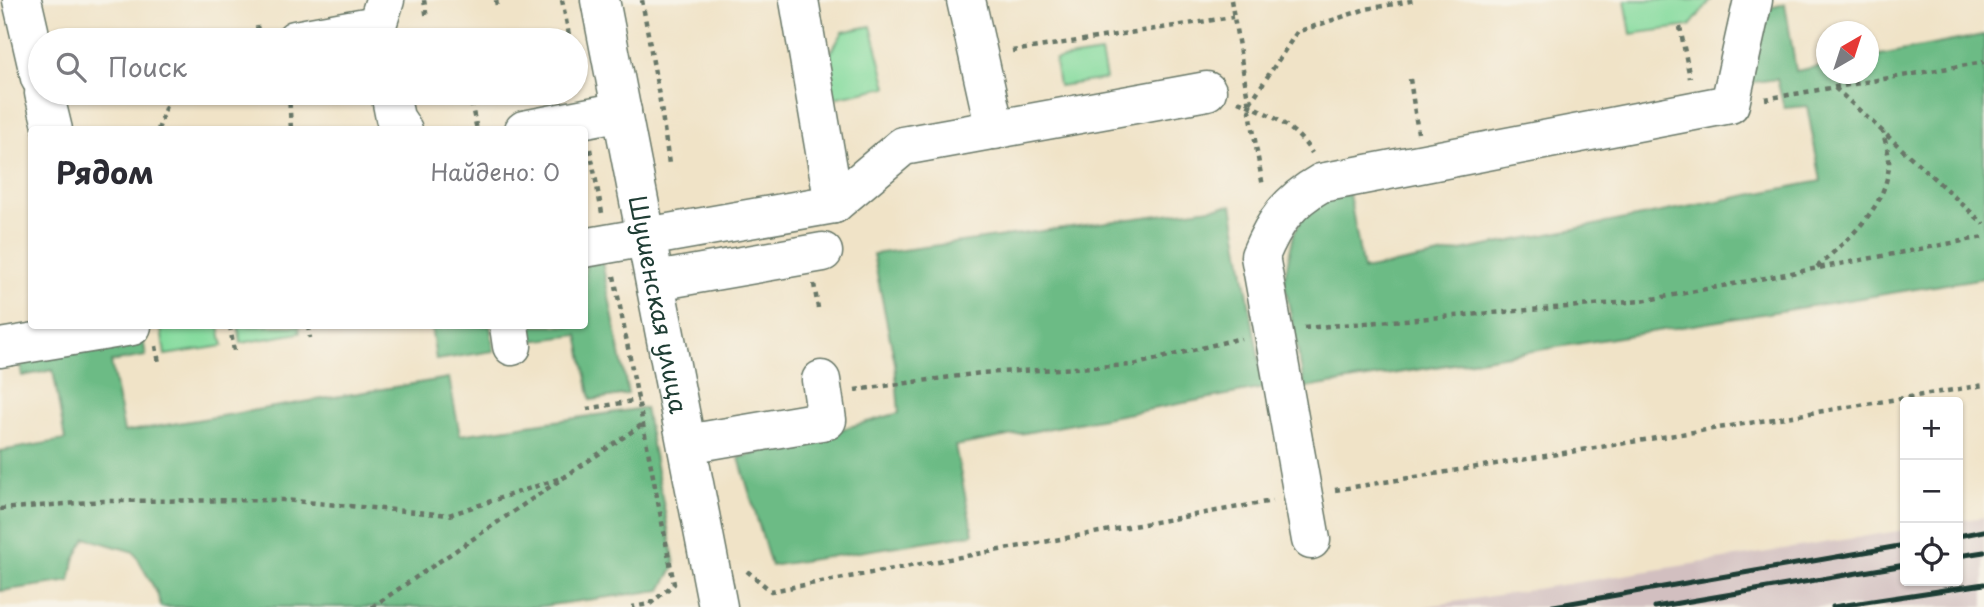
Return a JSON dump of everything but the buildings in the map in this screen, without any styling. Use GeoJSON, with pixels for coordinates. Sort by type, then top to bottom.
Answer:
{"type":"FeatureCollection","features":[{"type":"Feature","properties":{"kind":"street"},"geometry":{"type":"LineString","coordinates":[[22,0],[28,28]]}},
{"type":"Feature","properties":{"kind":"street","name":"Шушенская улица"},"geometry":{"type":"LineString","coordinates":[[600,0],[719,607]]}},
{"type":"Feature","properties":{"kind":"street"},"geometry":{"type":"LineString","coordinates":[[799,0],[834,204]]}},
{"type":"Feature","properties":{"kind":"street"},"geometry":{"type":"LineString","coordinates":[[966,0],[995,130]]}},
{"type":"Feature","properties":{"kind":"street"},"geometry":{"type":"LineString","coordinates":[[1311,540],[1260,256],[1271,230],[1304,193],[1321,183],[1713,108],[1753,0]]}},
{"type":"Feature","properties":{"kind":"street"},"geometry":{"type":"LineString","coordinates":[[352,28],[380,22]]}},
{"type":"Feature","properties":{"kind":"street"},"geometry":{"type":"LineString","coordinates":[[596,246],[834,204],[902,146],[1207,91]]}},
{"type":"Feature","properties":{"kind":"street"},"geometry":{"type":"LineString","coordinates":[[47,105],[52,126]]}},
{"type":"Feature","properties":{"kind":"street"},"geometry":{"type":"LineString","coordinates":[[392,105],[395,118],[400,126]]}},
{"type":"Feature","properties":{"kind":"street"},"geometry":{"type":"LineString","coordinates":[[545,126],[622,111]]}},
{"type":"Feature","properties":{"kind":"street"},"geometry":{"type":"LineString","coordinates":[[656,281],[823,252]]}},
{"type":"Feature","properties":{"kind":"street"},"geometry":{"type":"LineString","coordinates":[[0,348],[100,329]]}},
{"type":"Feature","properties":{"kind":"street"},"geometry":{"type":"LineString","coordinates":[[687,444],[827,420],[822,387]]}},
{"type":"Feature","properties":{"kind":"path"},"geometry":{"type":"LineString","coordinates":[[424,0],[427,19]]}},
{"type":"Feature","properties":{"kind":"path"},"geometry":{"type":"LineString","coordinates":[[562,0],[568,28]]}},
{"type":"Feature","properties":{"kind":"path"},"geometry":{"type":"LineString","coordinates":[[1231,0],[1271,230]]}},
{"type":"Feature","properties":{"kind":"path"},"geometry":{"type":"LineString","coordinates":[[1249,105],[1297,32],[1366,9],[1416,0]]}},
{"type":"Feature","properties":{"kind":"path"},"geometry":{"type":"LineString","coordinates":[[980,56],[1233,17]]}},
{"type":"Feature","properties":{"kind":"path"},"geometry":{"type":"LineString","coordinates":[[1680,27],[1713,108],[1984,62]]}},
{"type":"Feature","properties":{"kind":"path"},"geometry":{"type":"LineString","coordinates":[[1410,79],[1420,141]]}},
{"type":"Feature","properties":{"kind":"path"},"geometry":{"type":"LineString","coordinates":[[1835,87],[1984,224]]}},
{"type":"Feature","properties":{"kind":"path"},"geometry":{"type":"LineString","coordinates":[[1207,91],[1280,119],[1307,145],[1317,161]]}},
{"type":"Feature","properties":{"kind":"path"},"geometry":{"type":"LineString","coordinates":[[159,126],[166,105]]}},
{"type":"Feature","properties":{"kind":"path"},"geometry":{"type":"LineString","coordinates":[[290,105],[291,126]]}},
{"type":"Feature","properties":{"kind":"path"},"geometry":{"type":"LineString","coordinates":[[472,105],[476,126]]}},
{"type":"Feature","properties":{"kind":"path"},"geometry":{"type":"LineString","coordinates":[[1816,268],[1857,232],[1883,193],[1890,163],[1883,132]]}},
{"type":"Feature","properties":{"kind":"path"},"geometry":{"type":"LineString","coordinates":[[588,138],[596,246],[638,400],[674,584],[650,604],[632,607]]}},
{"type":"Feature","properties":{"kind":"path"},"geometry":{"type":"LineString","coordinates":[[822,387],[981,373],[1133,365],[1273,330],[1642,301],[1984,237]]}},
{"type":"Feature","properties":{"kind":"path"},"geometry":{"type":"LineString","coordinates":[[230,329],[234,351]]}},
{"type":"Feature","properties":{"kind":"path"},"geometry":{"type":"LineString","coordinates":[[308,329],[310,338]]}},
{"type":"Feature","properties":{"kind":"path"},"geometry":{"type":"LineString","coordinates":[[747,572],[771,591],[1302,496],[1984,385]]}},
{"type":"Feature","properties":{"kind":"path"},"geometry":{"type":"LineString","coordinates":[[587,409],[638,400]]}},
{"type":"Feature","properties":{"kind":"path"},"geometry":{"type":"LineString","coordinates":[[372,607],[643,424]]}},
{"type":"Feature","properties":{"kind":"path"},"geometry":{"type":"LineString","coordinates":[[0,509],[104,501],[283,500],[449,515],[567,476]]}},
{"type":"Feature","properties":{"kind":"shaded area"},"geometry":{"type":"Polygon","coordinates":[[[1984,517],[1984,607],[1422,607],[1900,531],[1900,586],[1963,586],[1963,520],[1984,517]]]}},
{"type":"Feature","properties":{"kind":"green space"},"geometry":{"type":"Polygon","coordinates":[[[1625,0],[1711,0],[1690,26],[1631,34],[1625,0]]]}},
{"type":"Feature","properties":{"kind":"green space"},"geometry":{"type":"Polygon","coordinates":[[[1785,4],[1796,71],[1816,67],[1816,84],[1879,84],[1879,55],[1984,35],[1984,278],[1305,388],[1284,280],[1294,233],[1305,213],[1328,198],[1349,194],[1363,270],[1821,181],[1807,106],[1784,108],[1777,79],[1747,83],[1765,9],[1785,4]]]}},
{"type":"Feature","properties":{"kind":"green space"},"geometry":{"type":"Polygon","coordinates":[[[871,26],[887,87],[833,98],[825,62],[843,32],[871,26]]]}},
{"type":"Feature","properties":{"kind":"green space"},"geometry":{"type":"Polygon","coordinates":[[[1101,53],[1106,79],[1059,86],[1055,60],[1101,53]]]}},
{"type":"Feature","properties":{"kind":"green space"},"geometry":{"type":"Polygon","coordinates":[[[1232,205],[1264,388],[955,446],[973,534],[771,566],[739,458],[899,413],[895,363],[873,254],[1232,205]]]}},
{"type":"Feature","properties":{"kind":"green space"},"geometry":{"type":"Polygon","coordinates":[[[602,262],[628,394],[591,400],[578,335],[532,341],[530,329],[588,329],[588,264],[602,262]]]}},
{"type":"Feature","properties":{"kind":"green space"},"geometry":{"type":"Polygon","coordinates":[[[161,329],[220,329],[223,346],[165,355],[161,329]]]}},
{"type":"Feature","properties":{"kind":"green space"},"geometry":{"type":"Polygon","coordinates":[[[239,329],[299,329],[300,333],[241,343],[239,329]]]}},
{"type":"Feature","properties":{"kind":"green space"},"geometry":{"type":"Polygon","coordinates":[[[431,329],[490,329],[494,351],[436,360],[431,329]]]}},
{"type":"Feature","properties":{"kind":"green space"},"geometry":{"type":"Polygon","coordinates":[[[142,334],[146,356],[111,362],[124,432],[449,378],[460,435],[645,408],[675,565],[661,590],[535,607],[161,607],[157,593],[134,552],[86,538],[74,560],[70,581],[0,591],[0,451],[65,440],[53,370],[22,376],[19,354],[142,334]]]}},
{"type":"Feature","properties":{"kind":"railway"},"geometry":{"type":"LineString","coordinates":[[1963,535],[1984,531]]}},
{"type":"Feature","properties":{"kind":"railway"},"geometry":{"type":"LineString","coordinates":[[1548,607],[1900,546]]}},
{"type":"Feature","properties":{"kind":"railway"},"geometry":{"type":"LineString","coordinates":[[1963,555],[1984,552]]}},
{"type":"Feature","properties":{"kind":"railway"},"geometry":{"type":"LineString","coordinates":[[1655,607],[1900,566]]}},
{"type":"Feature","properties":{"kind":"railway"},"geometry":{"type":"LineString","coordinates":[[1833,607],[1984,584]]}}]}
